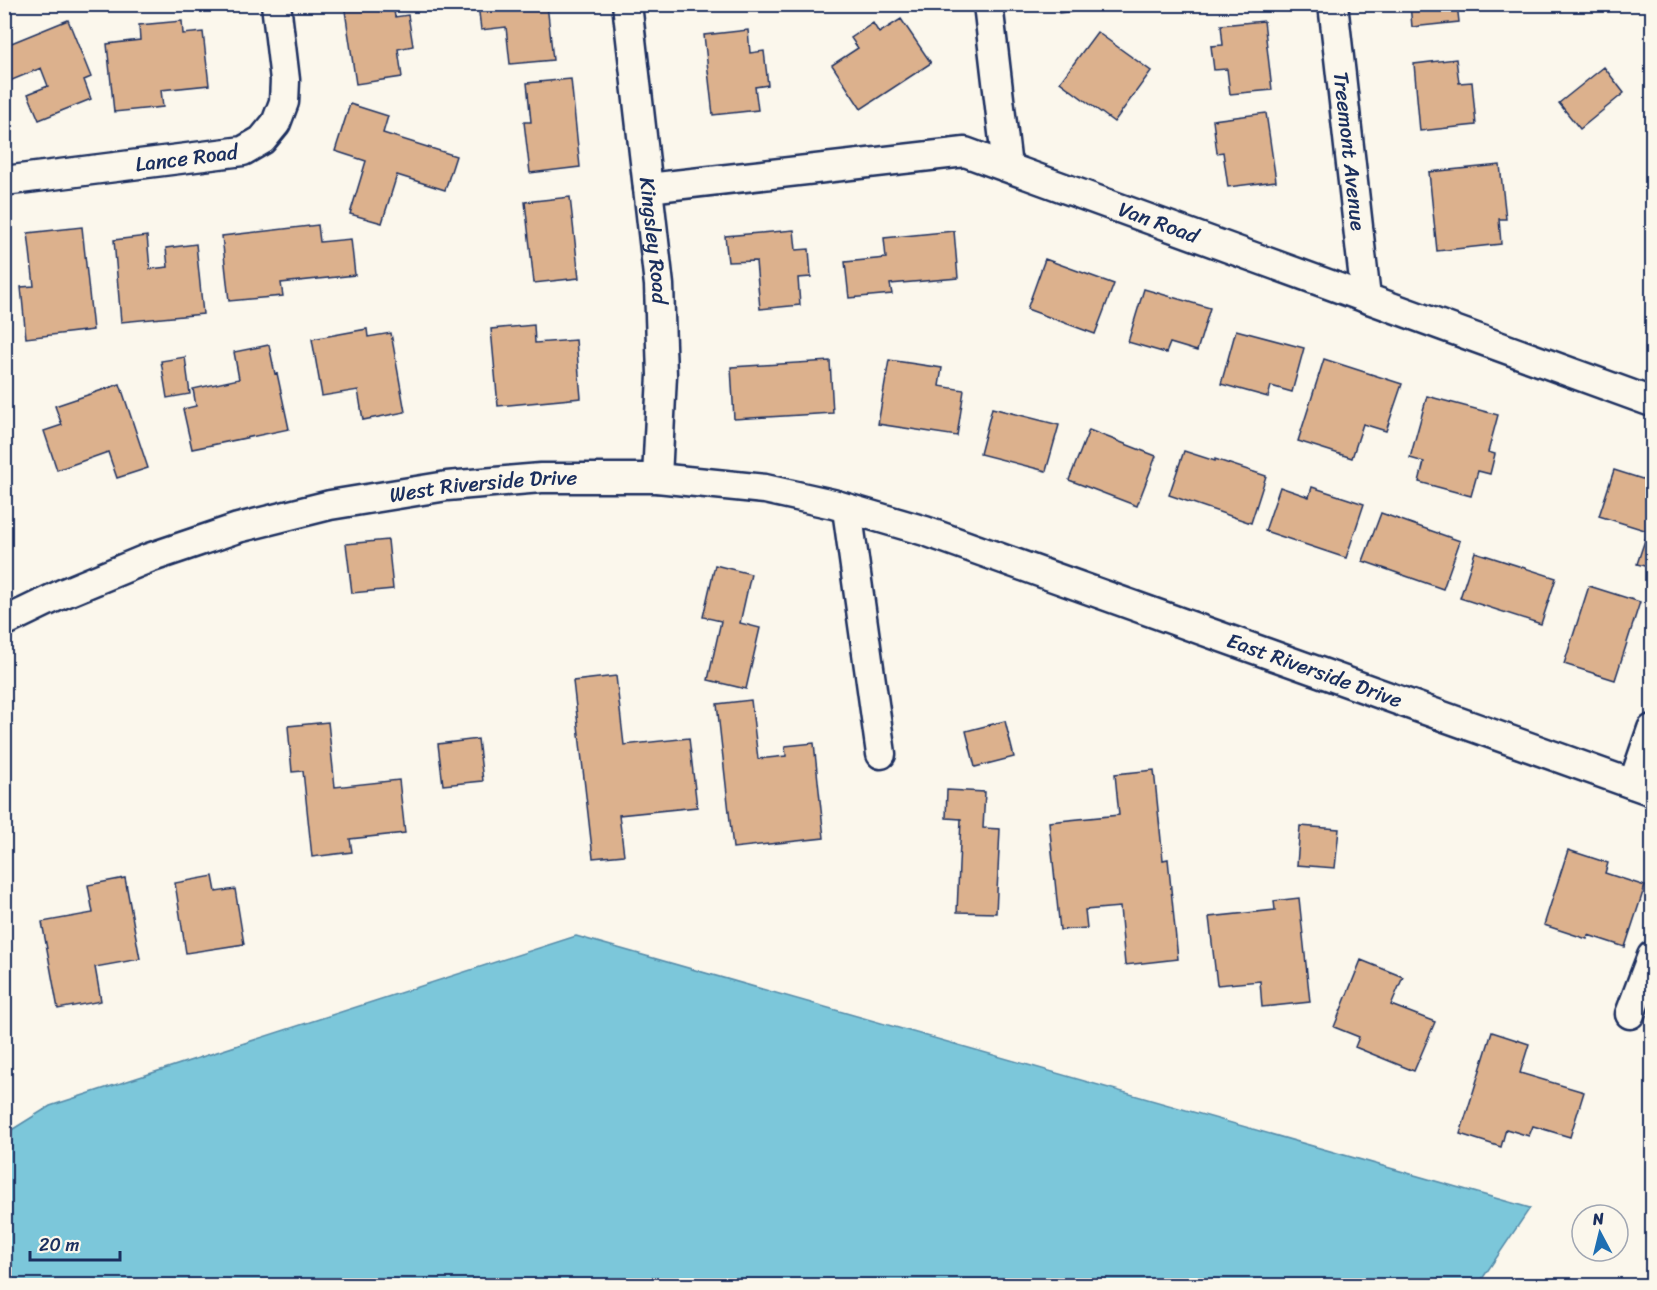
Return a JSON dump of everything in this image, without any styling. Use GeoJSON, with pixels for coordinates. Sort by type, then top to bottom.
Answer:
{"type":"FeatureCollection","features":[{"type":"Feature","properties":{"kind":"street","name":"Lance Road"},"geometry":{"type":"LineString","coordinates":[[4,181],[243,151],[262,140],[276,123],[284,102],[285,80],[276,4]]}},
{"type":"Feature","properties":{"kind":"street","name":"Kingsley Road"},"geometry":{"type":"LineString","coordinates":[[627,4],[658,285],[661,364],[657,478]]}},
{"type":"Feature","properties":{"kind":"street"},"geometry":{"type":"LineString","coordinates":[[988,4],[1007,168]]}},
{"type":"Feature","properties":{"kind":"street","name":"Treemont Avenue"},"geometry":{"type":"LineString","coordinates":[[1333,4],[1366,298]]}},
{"type":"Feature","properties":{"kind":"street","name":"Van Road"},"geometry":{"type":"LineString","coordinates":[[648,188],[965,152],[1653,402]]}},
{"type":"Feature","properties":{"kind":"street","name":"West Riverside Drive"},"geometry":{"type":"LineString","coordinates":[[4,622],[62,594],[149,558],[238,528],[330,505],[447,486],[541,478],[657,478],[765,489],[925,531],[975,549]]}},
{"type":"Feature","properties":{"kind":"street"},"geometry":{"type":"LineString","coordinates":[[847,509],[881,754]]}},
{"type":"Feature","properties":{"kind":"street","name":"East Riverside Drive"},"geometry":{"type":"LineString","coordinates":[[975,549],[1643,787]]}},
{"type":"Feature","properties":{"kind":"street"},"geometry":{"type":"LineString","coordinates":[[1643,787],[1653,729]]}},
{"type":"Feature","properties":{"kind":"street"},"geometry":{"type":"LineString","coordinates":[[1630,1014],[1653,956]]}},
{"type":"Feature","properties":{"kind":"water"},"geometry":{"type":"Polygon","coordinates":[[[576,936],[1530,1208],[1478,1285],[5,1285],[5,1134],[50,1106],[576,936]]]}},
{"type":"Feature","properties":{"kind":"building"},"geometry":{"type":"Polygon","coordinates":[[[344,4],[393,4],[395,17],[408,15],[413,46],[398,49],[402,77],[356,84],[344,4]]]}},
{"type":"Feature","properties":{"kind":"building"},"geometry":{"type":"Polygon","coordinates":[[[478,4],[547,4],[553,60],[510,64],[506,27],[481,30],[478,4]]]}},
{"type":"Feature","properties":{"kind":"building"},"geometry":{"type":"Polygon","coordinates":[[[697,4],[751,4],[751,5],[698,11],[697,4]]]}},
{"type":"Feature","properties":{"kind":"building"},"geometry":{"type":"Polygon","coordinates":[[[1058,4],[1129,4],[1129,5],[1059,13],[1058,4]]]}},
{"type":"Feature","properties":{"kind":"building"},"geometry":{"type":"Polygon","coordinates":[[[1410,4],[1457,4],[1459,22],[1412,27],[1410,4]]]}},
{"type":"Feature","properties":{"kind":"building"},"geometry":{"type":"Polygon","coordinates":[[[901,19],[931,63],[861,109],[832,65],[858,48],[851,38],[873,23],[879,33],[901,19]]]}},
{"type":"Feature","properties":{"kind":"building"},"geometry":{"type":"Polygon","coordinates":[[[68,20],[91,77],[84,80],[91,99],[39,120],[28,94],[48,86],[41,68],[5,83],[4,46],[68,20]]]}},
{"type":"Feature","properties":{"kind":"building"},"geometry":{"type":"Polygon","coordinates":[[[182,21],[183,34],[203,32],[209,85],[161,90],[163,107],[114,112],[107,44],[140,40],[139,25],[182,21]]]}},
{"type":"Feature","properties":{"kind":"building"},"geometry":{"type":"Polygon","coordinates":[[[1264,21],[1272,90],[1230,94],[1227,69],[1214,70],[1211,46],[1223,45],[1221,25],[1264,21]]]}},
{"type":"Feature","properties":{"kind":"building"},"geometry":{"type":"Polygon","coordinates":[[[748,30],[750,53],[764,51],[768,85],[755,87],[758,110],[713,115],[704,35],[748,30]]]}},
{"type":"Feature","properties":{"kind":"building"},"geometry":{"type":"Polygon","coordinates":[[[1097,32],[1151,71],[1114,122],[1060,82],[1097,32]]]}},
{"type":"Feature","properties":{"kind":"building"},"geometry":{"type":"Polygon","coordinates":[[[1456,59],[1459,83],[1472,82],[1476,125],[1420,131],[1414,64],[1456,59]]]}},
{"type":"Feature","properties":{"kind":"building"},"geometry":{"type":"Polygon","coordinates":[[[1604,67],[1624,93],[1580,129],[1559,103],[1604,67]]]}},
{"type":"Feature","properties":{"kind":"building"},"geometry":{"type":"Polygon","coordinates":[[[571,79],[580,167],[530,173],[524,122],[531,122],[527,83],[571,79]]]}},
{"type":"Feature","properties":{"kind":"building"},"geometry":{"type":"Polygon","coordinates":[[[350,104],[388,116],[383,133],[456,156],[445,190],[397,175],[382,223],[350,214],[366,161],[335,151],[350,104]]]}},
{"type":"Feature","properties":{"kind":"building"},"geometry":{"type":"Polygon","coordinates":[[[1266,113],[1276,181],[1228,187],[1223,152],[1217,153],[1213,120],[1266,113]]]}},
{"type":"Feature","properties":{"kind":"building"},"geometry":{"type":"Polygon","coordinates":[[[1500,165],[1506,219],[1499,219],[1501,244],[1437,251],[1429,172],[1500,165]]]}},
{"type":"Feature","properties":{"kind":"building"},"geometry":{"type":"Polygon","coordinates":[[[570,197],[579,278],[534,283],[525,202],[570,197]]]}},
{"type":"Feature","properties":{"kind":"building"},"geometry":{"type":"Polygon","coordinates":[[[318,225],[320,242],[351,239],[355,275],[281,283],[283,296],[229,301],[222,236],[318,225]]]}},
{"type":"Feature","properties":{"kind":"building"},"geometry":{"type":"Polygon","coordinates":[[[82,227],[93,330],[26,338],[21,287],[34,286],[28,233],[82,227]]]}},
{"type":"Feature","properties":{"kind":"building"},"geometry":{"type":"Polygon","coordinates":[[[794,230],[796,250],[809,249],[811,277],[798,278],[800,305],[760,309],[756,261],[728,262],[725,236],[794,230]]]}},
{"type":"Feature","properties":{"kind":"building"},"geometry":{"type":"Polygon","coordinates":[[[954,231],[958,278],[890,284],[892,294],[849,298],[845,262],[886,258],[884,238],[954,231]]]}},
{"type":"Feature","properties":{"kind":"building"},"geometry":{"type":"Polygon","coordinates":[[[147,236],[150,269],[168,267],[166,248],[196,244],[203,314],[121,322],[114,240],[147,236]]]}},
{"type":"Feature","properties":{"kind":"building"},"geometry":{"type":"Polygon","coordinates":[[[1045,259],[1114,284],[1095,334],[1027,309],[1045,259]]]}},
{"type":"Feature","properties":{"kind":"building"},"geometry":{"type":"Polygon","coordinates":[[[1144,289],[1210,308],[1197,351],[1170,343],[1166,353],[1128,342],[1144,289]]]}},
{"type":"Feature","properties":{"kind":"building"},"geometry":{"type":"Polygon","coordinates":[[[534,325],[535,343],[576,340],[581,398],[498,406],[491,329],[534,325]]]}},
{"type":"Feature","properties":{"kind":"building"},"geometry":{"type":"Polygon","coordinates":[[[367,329],[368,337],[391,333],[405,412],[363,420],[358,390],[322,396],[312,339],[367,329]]]}},
{"type":"Feature","properties":{"kind":"building"},"geometry":{"type":"Polygon","coordinates":[[[1236,330],[1304,348],[1292,392],[1271,386],[1268,397],[1221,384],[1236,330]]]}},
{"type":"Feature","properties":{"kind":"building"},"geometry":{"type":"Polygon","coordinates":[[[269,345],[289,429],[192,449],[183,409],[196,406],[193,389],[239,379],[234,352],[269,345]]]}},
{"type":"Feature","properties":{"kind":"building"},"geometry":{"type":"Polygon","coordinates":[[[185,357],[190,394],[167,398],[161,361],[185,357]]]}},
{"type":"Feature","properties":{"kind":"building"},"geometry":{"type":"Polygon","coordinates":[[[1324,359],[1402,384],[1386,431],[1363,424],[1352,458],[1298,441],[1324,359]]]}},
{"type":"Feature","properties":{"kind":"building"},"geometry":{"type":"Polygon","coordinates":[[[889,360],[942,368],[939,386],[964,390],[957,436],[878,424],[889,360]]]}},
{"type":"Feature","properties":{"kind":"building"},"geometry":{"type":"Polygon","coordinates":[[[830,361],[833,413],[734,419],[731,367],[830,361]]]}},
{"type":"Feature","properties":{"kind":"building"},"geometry":{"type":"Polygon","coordinates":[[[120,384],[148,468],[117,478],[108,452],[57,470],[44,431],[62,425],[55,406],[120,384]]]}},
{"type":"Feature","properties":{"kind":"building"},"geometry":{"type":"Polygon","coordinates":[[[1427,396],[1498,415],[1488,452],[1495,454],[1490,474],[1478,471],[1471,496],[1419,482],[1424,462],[1410,458],[1427,396]]]}},
{"type":"Feature","properties":{"kind":"building"},"geometry":{"type":"Polygon","coordinates":[[[992,408],[1059,425],[1046,471],[980,454],[992,408]]]}},
{"type":"Feature","properties":{"kind":"building"},"geometry":{"type":"Polygon","coordinates":[[[1089,430],[1156,456],[1137,506],[1069,480],[1089,430]]]}},
{"type":"Feature","properties":{"kind":"building"},"geometry":{"type":"Polygon","coordinates":[[[1184,451],[1266,476],[1251,523],[1169,495],[1184,451]]]}},
{"type":"Feature","properties":{"kind":"building"},"geometry":{"type":"Polygon","coordinates":[[[1614,470],[1652,482],[1652,568],[1637,564],[1648,531],[1599,516],[1614,470]]]}},
{"type":"Feature","properties":{"kind":"building"},"geometry":{"type":"Polygon","coordinates":[[[1280,487],[1309,497],[1312,487],[1364,504],[1346,558],[1265,531],[1280,487]]]}},
{"type":"Feature","properties":{"kind":"building"},"geometry":{"type":"Polygon","coordinates":[[[1381,513],[1460,541],[1443,589],[1363,561],[1381,513]]]}},
{"type":"Feature","properties":{"kind":"building"},"geometry":{"type":"Polygon","coordinates":[[[388,540],[393,589],[352,593],[346,544],[388,540]]]}},
{"type":"Feature","properties":{"kind":"building"},"geometry":{"type":"Polygon","coordinates":[[[1475,552],[1556,578],[1541,624],[1460,598],[1475,552]]]}},
{"type":"Feature","properties":{"kind":"building"},"geometry":{"type":"Polygon","coordinates":[[[715,565],[751,574],[740,623],[760,628],[746,689],[708,680],[721,621],[703,617],[715,565]]]}},
{"type":"Feature","properties":{"kind":"building"},"geometry":{"type":"Polygon","coordinates":[[[1589,586],[1640,602],[1615,680],[1564,664],[1589,586]]]}},
{"type":"Feature","properties":{"kind":"building"},"geometry":{"type":"Polygon","coordinates":[[[616,676],[624,745],[689,738],[697,807],[619,815],[624,855],[593,858],[573,681],[616,676]]]}},
{"type":"Feature","properties":{"kind":"building"},"geometry":{"type":"Polygon","coordinates":[[[751,700],[758,759],[786,756],[785,746],[814,743],[824,838],[733,848],[717,704],[751,700]]]}},
{"type":"Feature","properties":{"kind":"building"},"geometry":{"type":"Polygon","coordinates":[[[1005,721],[1014,757],[975,767],[966,731],[1005,721]]]}},
{"type":"Feature","properties":{"kind":"building"},"geometry":{"type":"Polygon","coordinates":[[[328,722],[335,787],[399,780],[405,833],[350,839],[352,852],[312,857],[303,771],[292,772],[288,726],[328,722]]]}},
{"type":"Feature","properties":{"kind":"building"},"geometry":{"type":"Polygon","coordinates":[[[478,739],[483,781],[443,785],[438,744],[478,739]]]}},
{"type":"Feature","properties":{"kind":"building"},"geometry":{"type":"Polygon","coordinates":[[[1154,770],[1163,860],[1168,859],[1178,959],[1125,965],[1120,907],[1085,910],[1087,928],[1060,930],[1049,822],[1119,815],[1115,774],[1154,770]]]}},
{"type":"Feature","properties":{"kind":"building"},"geometry":{"type":"Polygon","coordinates":[[[947,790],[985,792],[983,828],[1000,829],[996,913],[957,912],[961,819],[946,818],[947,790]]]}},
{"type":"Feature","properties":{"kind":"building"},"geometry":{"type":"Polygon","coordinates":[[[1300,826],[1339,829],[1335,868],[1297,865],[1300,826]]]}},
{"type":"Feature","properties":{"kind":"building"},"geometry":{"type":"Polygon","coordinates":[[[1568,850],[1608,863],[1605,873],[1645,886],[1625,947],[1588,935],[1587,939],[1544,925],[1568,850]]]}},
{"type":"Feature","properties":{"kind":"building"},"geometry":{"type":"Polygon","coordinates":[[[213,876],[216,892],[235,889],[244,944],[186,953],[175,883],[213,876]]]}},
{"type":"Feature","properties":{"kind":"building"},"geometry":{"type":"Polygon","coordinates":[[[125,878],[140,959],[95,967],[101,1001],[58,1009],[42,922],[93,913],[88,885],[125,878]]]}},
{"type":"Feature","properties":{"kind":"building"},"geometry":{"type":"Polygon","coordinates":[[[1299,898],[1310,1002],[1262,1007],[1260,981],[1217,985],[1209,917],[1275,910],[1274,901],[1299,898]]]}},
{"type":"Feature","properties":{"kind":"building"},"geometry":{"type":"Polygon","coordinates":[[[1361,960],[1403,977],[1391,1005],[1435,1022],[1414,1071],[1355,1047],[1359,1037],[1334,1027],[1361,960]]]}},
{"type":"Feature","properties":{"kind":"building"},"geometry":{"type":"Polygon","coordinates":[[[1492,1032],[1529,1044],[1520,1073],[1584,1092],[1570,1137],[1533,1126],[1529,1136],[1506,1129],[1501,1147],[1460,1134],[1492,1032]]]}}]}
